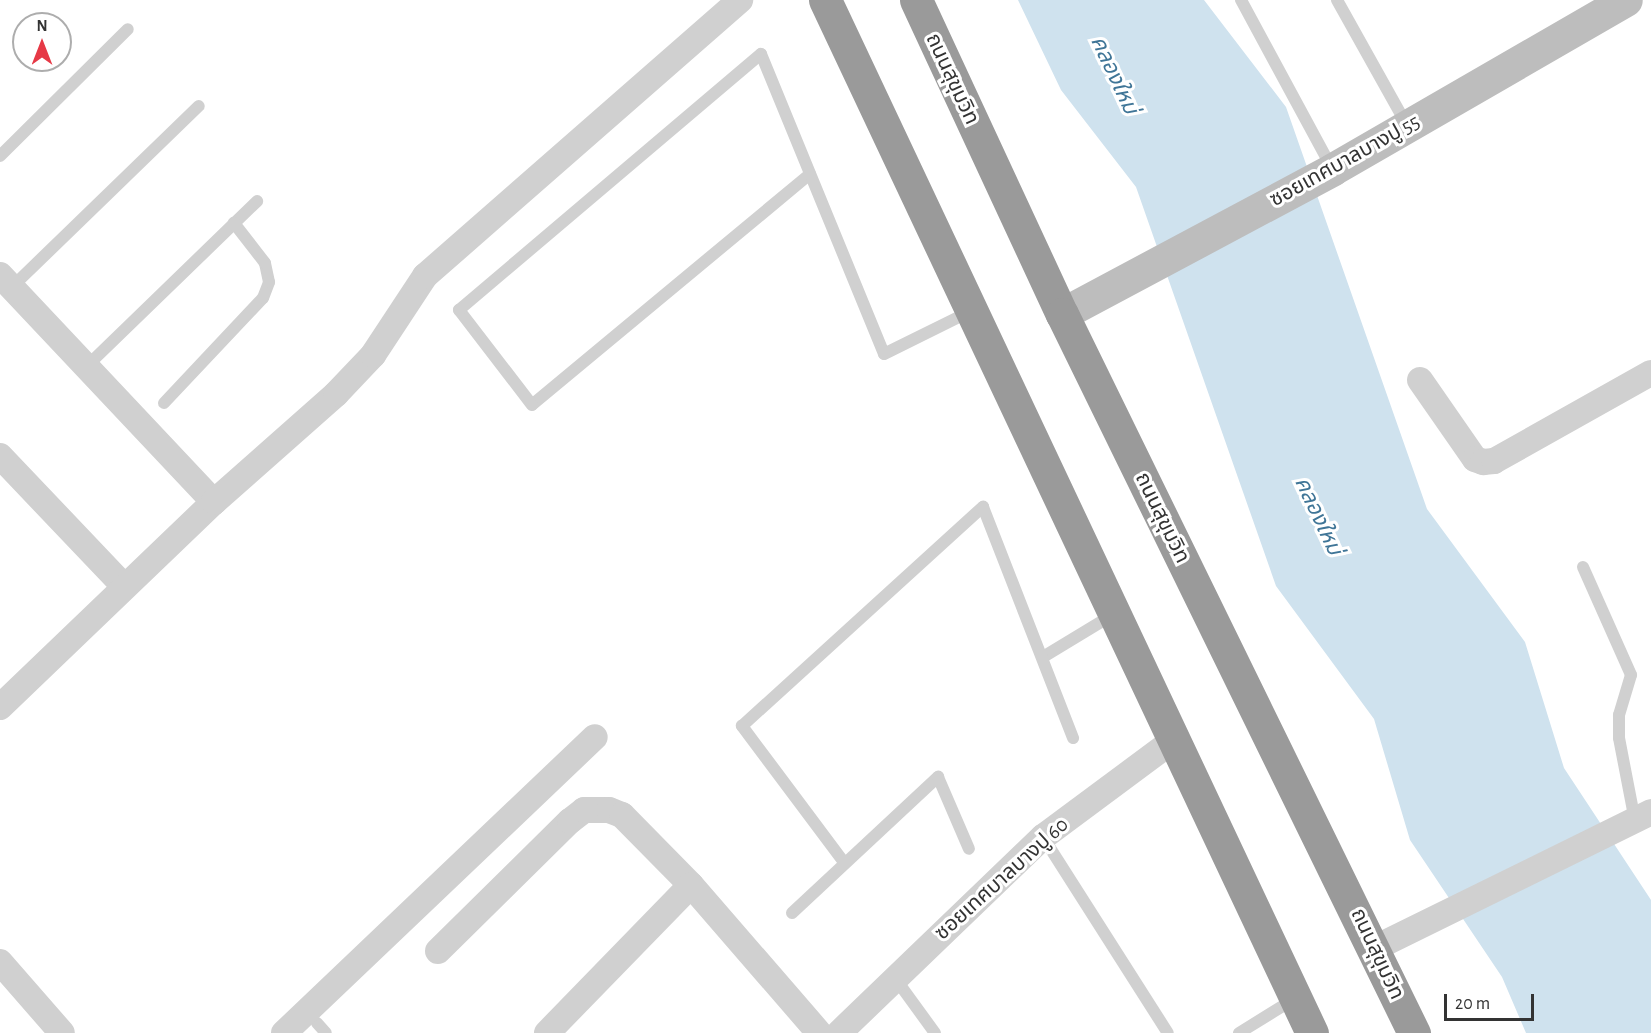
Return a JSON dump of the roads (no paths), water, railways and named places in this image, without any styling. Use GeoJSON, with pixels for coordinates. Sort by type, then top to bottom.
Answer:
{"type":"FeatureCollection","features":[{"type":"Feature","properties":{"kind":"highway"},"geometry":{"type":"LineString","coordinates":[[825,0],[1116,613],[1312,1033]]}},
{"type":"Feature","properties":{"kind":"highway","name":"ถนนสุขุมวิท"},"geometry":{"type":"LineString","coordinates":[[916,0],[1062,314],[1375,948],[1414,1033]]}},
{"type":"Feature","properties":{"kind":"street"},"geometry":{"type":"LineString","coordinates":[[0,707],[214,501],[336,394],[373,355],[425,276],[740,0]]}},
{"type":"Feature","properties":{"kind":"street","name":"ซอยเทศบาลบางปู 55"},"geometry":{"type":"LineString","coordinates":[[1062,314],[1328,172],[1626,0]]}},
{"type":"Feature","properties":{"kind":"street"},"geometry":{"type":"LineString","coordinates":[[6,281],[214,501]]}},
{"type":"Feature","properties":{"kind":"street"},"geometry":{"type":"LineString","coordinates":[[1420,380],[1475,459],[1483,462],[1494,461],[1651,373]]}},
{"type":"Feature","properties":{"kind":"street"},"geometry":{"type":"LineString","coordinates":[[0,456],[124,586]]}},
{"type":"Feature","properties":{"kind":"street"},"geometry":{"type":"LineString","coordinates":[[284,1033],[595,737]]}},
{"type":"Feature","properties":{"kind":"street","name":"ซอยเทศบาลบางปู 60"},"geometry":{"type":"LineString","coordinates":[[839,1033],[1043,837],[1175,739]]}},
{"type":"Feature","properties":{"kind":"street"},"geometry":{"type":"LineString","coordinates":[[438,951],[584,810],[599,808],[622,815],[690,885],[819,1033]]}},
{"type":"Feature","properties":{"kind":"street"},"geometry":{"type":"LineString","coordinates":[[1375,948],[1634,821]]}},
{"type":"Feature","properties":{"kind":"street"},"geometry":{"type":"LineString","coordinates":[[547,1033],[690,885]]}},
{"type":"Feature","properties":{"kind":"street"},"geometry":{"type":"LineString","coordinates":[[0,962],[62,1033]]}},
{"type":"Feature","properties":{"kind":"lane"},"geometry":{"type":"LineString","coordinates":[[1241,0],[1328,172]]}},
{"type":"Feature","properties":{"kind":"lane"},"geometry":{"type":"LineString","coordinates":[[1337,0],[1407,126]]}},
{"type":"Feature","properties":{"kind":"lane"},"geometry":{"type":"LineString","coordinates":[[0,156],[128,29]]}},
{"type":"Feature","properties":{"kind":"lane"},"geometry":{"type":"LineString","coordinates":[[810,174],[532,405],[459,310],[761,54],[884,354],[973,310]]}},
{"type":"Feature","properties":{"kind":"lane"},"geometry":{"type":"LineString","coordinates":[[6,281],[199,106]]}},
{"type":"Feature","properties":{"kind":"lane"},"geometry":{"type":"LineString","coordinates":[[87,366],[257,201]]}},
{"type":"Feature","properties":{"kind":"lane"},"geometry":{"type":"LineString","coordinates":[[164,403],[263,298],[268,282],[265,263],[234,223]]}},
{"type":"Feature","properties":{"kind":"lane"},"geometry":{"type":"LineString","coordinates":[[843,861],[742,726],[983,507],[1073,738]]}},
{"type":"Feature","properties":{"kind":"lane"},"geometry":{"type":"LineString","coordinates":[[1583,567],[1631,675],[1618,716],[1618,738],[1634,821]]}},
{"type":"Feature","properties":{"kind":"lane"},"geometry":{"type":"LineString","coordinates":[[1043,657],[1116,613]]}},
{"type":"Feature","properties":{"kind":"lane"},"geometry":{"type":"LineString","coordinates":[[792,912],[843,861],[938,777],[969,849]]}},
{"type":"Feature","properties":{"kind":"lane"},"geometry":{"type":"LineString","coordinates":[[1043,837],[1168,1033]]}},
{"type":"Feature","properties":{"kind":"lane"},"geometry":{"type":"LineString","coordinates":[[896,978],[935,1033]]}},
{"type":"Feature","properties":{"kind":"lane"},"geometry":{"type":"LineString","coordinates":[[1239,1033],[1296,998]]}},
{"type":"Feature","properties":{"kind":"lane"},"geometry":{"type":"LineString","coordinates":[[317,1023],[326,1033]]}},
{"type":"Feature","properties":{"kind":"water","name":"คลองใหม่"},"geometry":{"type":"Polygon","coordinates":[[[1018,0],[1204,0],[1286,107],[1427,509],[1525,642],[1564,768],[1651,900],[1651,1033],[1526,1033],[1502,977],[1410,840],[1374,719],[1276,586],[1136,187],[1061,90],[1018,0]]]}}]}
